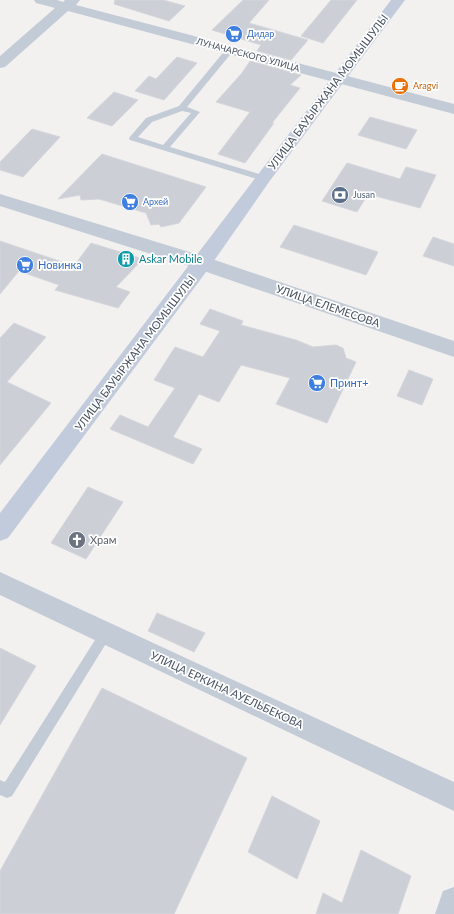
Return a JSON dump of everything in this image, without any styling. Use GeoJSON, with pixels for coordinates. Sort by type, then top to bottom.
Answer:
{"type":"FeatureCollection","features":[{"type":"Feature","properties":{"kind":"street","name":"ЛУНАЧАРСКОГО УЛИЦА"},"geometry":{"type":"LineString","coordinates":[[41,0],[70,3],[230,50],[454,109]]}},
{"type":"Feature","properties":{"kind":"street","name":"УЛИЦА БАУЫРЖАНА МОМЫШУЛЫ"},"geometry":{"type":"LineString","coordinates":[[0,531],[202,263],[263,178],[398,0]]}},
{"type":"Feature","properties":{"kind":"street"},"geometry":{"type":"LineString","coordinates":[[0,64],[70,3]]}},
{"type":"Feature","properties":{"kind":"street","name":"УЛИЦА ЕЛЕМЕСОВА"},"geometry":{"type":"LineString","coordinates":[[0,200],[202,263],[454,349]]}},
{"type":"Feature","properties":{"kind":"street","name":"УЛИЦА ЕРКИНА АУЕЛЬБЕКОВА"},"geometry":{"type":"LineString","coordinates":[[0,583],[454,797]]}},
{"type":"Feature","properties":{"kind":"street"},"geometry":{"type":"LineString","coordinates":[[450,914],[454,902]]}},
{"type":"Feature","properties":{"kind":"lane"},"geometry":{"type":"LineString","coordinates":[[230,50],[182,108],[149,120],[133,138],[263,178]]}},
{"type":"Feature","properties":{"kind":"lane"},"geometry":{"type":"LineString","coordinates":[[165,148],[196,112],[182,108]]}},
{"type":"Feature","properties":{"kind":"lane"},"geometry":{"type":"LineString","coordinates":[[0,787],[7,791],[106,633]]}},
{"type":"Feature","properties":{"kind":"building"},"geometry":{"type":"Polygon","coordinates":[[[115,0],[163,0],[185,6],[169,21],[114,4],[115,0]]]}},
{"type":"Feature","properties":{"kind":"building"},"geometry":{"type":"Polygon","coordinates":[[[243,0],[269,0],[249,23],[308,40],[291,60],[257,51],[261,45],[212,30],[243,0]]]}},
{"type":"Feature","properties":{"kind":"building"},"geometry":{"type":"Polygon","coordinates":[[[331,0],[357,0],[323,43],[301,36],[331,0]]]}},
{"type":"Feature","properties":{"kind":"building"},"geometry":{"type":"Polygon","coordinates":[[[177,57],[197,63],[164,100],[135,91],[149,76],[156,79],[177,57]]]}},
{"type":"Feature","properties":{"kind":"building"},"geometry":{"type":"Polygon","coordinates":[[[250,61],[301,75],[290,85],[300,88],[272,123],[274,123],[245,163],[218,154],[250,112],[216,102],[242,73],[250,61]]]}},
{"type":"Feature","properties":{"kind":"building"},"geometry":{"type":"Polygon","coordinates":[[[114,92],[138,100],[112,126],[87,118],[114,92]]]}},
{"type":"Feature","properties":{"kind":"building"},"geometry":{"type":"Polygon","coordinates":[[[370,117],[417,130],[406,149],[358,135],[370,117]]]}},
{"type":"Feature","properties":{"kind":"building"},"geometry":{"type":"Polygon","coordinates":[[[32,129],[60,137],[23,177],[0,170],[0,162],[32,129]]]}},
{"type":"Feature","properties":{"kind":"building"},"geometry":{"type":"Polygon","coordinates":[[[102,154],[206,187],[179,223],[161,227],[159,224],[151,225],[146,213],[99,199],[81,200],[80,195],[58,199],[102,154]]]}},
{"type":"Feature","properties":{"kind":"building"},"geometry":{"type":"Polygon","coordinates":[[[347,163],[400,179],[406,167],[436,175],[420,208],[368,194],[357,212],[322,201],[347,163]]]}},
{"type":"Feature","properties":{"kind":"building"},"geometry":{"type":"Polygon","coordinates":[[[294,225],[378,252],[366,275],[280,247],[294,225]]]}},
{"type":"Feature","properties":{"kind":"building"},"geometry":{"type":"Polygon","coordinates":[[[433,237],[454,244],[454,266],[423,256],[433,237]]]}},
{"type":"Feature","properties":{"kind":"building"},"geometry":{"type":"Polygon","coordinates":[[[0,241],[74,266],[91,243],[143,259],[116,287],[130,292],[118,308],[55,290],[59,285],[19,271],[0,294],[0,241]]]}},
{"type":"Feature","properties":{"kind":"building"},"geometry":{"type":"Polygon","coordinates":[[[210,309],[243,321],[241,325],[296,340],[313,347],[336,345],[343,348],[346,358],[356,362],[327,423],[276,404],[290,378],[241,365],[219,402],[199,394],[173,437],[202,449],[193,464],[110,429],[120,415],[148,427],[175,388],[154,380],[175,347],[203,357],[220,331],[200,324],[210,309]]]}},
{"type":"Feature","properties":{"kind":"building"},"geometry":{"type":"Polygon","coordinates":[[[14,323],[46,337],[7,382],[51,403],[0,465],[0,338],[14,323]]]}},
{"type":"Feature","properties":{"kind":"building"},"geometry":{"type":"Polygon","coordinates":[[[409,370],[433,379],[422,405],[397,396],[409,370]]]}},
{"type":"Feature","properties":{"kind":"building"},"geometry":{"type":"Polygon","coordinates":[[[88,487],[123,502],[86,559],[51,543],[88,487]]]}},
{"type":"Feature","properties":{"kind":"building"},"geometry":{"type":"Polygon","coordinates":[[[157,613],[205,633],[194,652],[148,631],[157,613]]]}},
{"type":"Feature","properties":{"kind":"building"},"geometry":{"type":"Polygon","coordinates":[[[0,648],[36,666],[0,725],[0,648]]]}},
{"type":"Feature","properties":{"kind":"building"},"geometry":{"type":"Polygon","coordinates":[[[102,688],[247,758],[174,914],[0,914],[0,871],[102,688]]]}},
{"type":"Feature","properties":{"kind":"building"},"geometry":{"type":"Polygon","coordinates":[[[272,796],[320,821],[297,879],[248,852],[272,796]]]}},
{"type":"Feature","properties":{"kind":"building"},"geometry":{"type":"Polygon","coordinates":[[[361,850],[411,876],[398,914],[316,914],[323,893],[342,903],[361,850]]]}},
{"type":"Feature","properties":{"kind":"place","name":"Дидар"},"geometry":{"type":"Point","coordinates":[234,34]}},
{"type":"Feature","properties":{"kind":"place","name":"Aragvi"},"geometry":{"type":"Point","coordinates":[400,86]}},
{"type":"Feature","properties":{"kind":"place","name":"Jusan"},"geometry":{"type":"Point","coordinates":[340,195]}},
{"type":"Feature","properties":{"kind":"place","name":"Архей"},"geometry":{"type":"Point","coordinates":[130,202]}},
{"type":"Feature","properties":{"kind":"place","name":"Askar Mobile"},"geometry":{"type":"Point","coordinates":[126,259]}},
{"type":"Feature","properties":{"kind":"place","name":"Новинка"},"geometry":{"type":"Point","coordinates":[25,265]}},
{"type":"Feature","properties":{"kind":"place","name":"Принт+"},"geometry":{"type":"Point","coordinates":[317,383]}},
{"type":"Feature","properties":{"kind":"place","name":"Храм"},"geometry":{"type":"Point","coordinates":[77,540]}}]}
